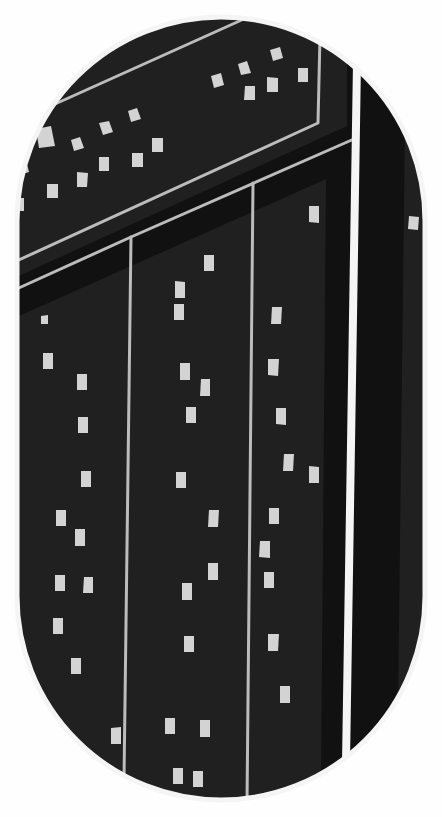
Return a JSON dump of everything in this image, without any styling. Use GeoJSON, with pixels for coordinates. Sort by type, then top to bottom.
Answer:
{"type":"FeatureCollection","features":[{"type":"Feature","properties":{"kind":"main road"},"geometry":{"type":"LineString","coordinates":[[346,757],[357,69]]}},
{"type":"Feature","properties":{"kind":"lane"},"geometry":{"type":"LineString","coordinates":[[53,105],[245,19]]}},
{"type":"Feature","properties":{"kind":"lane"},"geometry":{"type":"LineString","coordinates":[[17,261],[318,123],[320,42]]}},
{"type":"Feature","properties":{"kind":"lane"},"geometry":{"type":"LineString","coordinates":[[17,289],[356,138]]}},
{"type":"Feature","properties":{"kind":"lane"},"geometry":{"type":"LineString","coordinates":[[247,798],[253,183]]}},
{"type":"Feature","properties":{"kind":"lane"},"geometry":{"type":"LineString","coordinates":[[124,776],[131,237]]}},
{"type":"Feature","properties":{"kind":"shaded area"},"geometry":{"type":"Polygon","coordinates":[[[208,17],[234,17],[261,21],[287,28],[323,44],[347,61],[347,126],[17,277],[17,208],[19,194],[24,168],[38,131],[44,119],[59,97],[86,68],[108,51],[131,38],[168,24],[208,17]]]}},
{"type":"Feature","properties":{"kind":"shaded area"},"geometry":{"type":"Polygon","coordinates":[[[405,133],[418,168],[425,208],[425,609],[418,649],[414,662],[398,698],[405,133]]]}},
{"type":"Feature","properties":{"kind":"shaded area"},"geometry":{"type":"Polygon","coordinates":[[[326,179],[321,774],[274,793],[234,800],[208,800],[168,793],[131,779],[108,766],[86,749],[68,731],[51,709],[38,686],[28,662],[21,636],[17,609],[17,317],[326,179]]]}},
{"type":"Feature","properties":{"kind":"building"},"geometry":{"type":"Polygon","coordinates":[[[280,47],[283,58],[273,61],[270,50],[280,47]]]}},
{"type":"Feature","properties":{"kind":"building"},"geometry":{"type":"Polygon","coordinates":[[[247,61],[251,73],[241,75],[238,64],[247,61]]]}},
{"type":"Feature","properties":{"kind":"building"},"geometry":{"type":"Polygon","coordinates":[[[298,68],[308,68],[308,82],[298,82],[298,68]]]}},
{"type":"Feature","properties":{"kind":"building"},"geometry":{"type":"Polygon","coordinates":[[[221,73],[224,85],[214,88],[211,76],[221,73]]]}},
{"type":"Feature","properties":{"kind":"building"},"geometry":{"type":"Polygon","coordinates":[[[267,77],[278,78],[278,92],[267,92],[267,77]]]}},
{"type":"Feature","properties":{"kind":"building"},"geometry":{"type":"Polygon","coordinates":[[[245,86],[255,86],[255,100],[244,100],[245,86]]]}},
{"type":"Feature","properties":{"kind":"building"},"geometry":{"type":"Polygon","coordinates":[[[137,108],[141,119],[131,122],[128,111],[137,108]]]}},
{"type":"Feature","properties":{"kind":"building"},"geometry":{"type":"Polygon","coordinates":[[[109,121],[113,132],[103,135],[99,123],[109,121]]]}},
{"type":"Feature","properties":{"kind":"building"},"geometry":{"type":"Polygon","coordinates":[[[51,126],[55,146],[39,148],[37,134],[39,128],[51,126]]]}},
{"type":"Feature","properties":{"kind":"building"},"geometry":{"type":"Polygon","coordinates":[[[80,137],[84,148],[74,151],[71,140],[80,137]]]}},
{"type":"Feature","properties":{"kind":"building"},"geometry":{"type":"Polygon","coordinates":[[[152,138],[163,138],[163,152],[152,152],[152,138]]]}},
{"type":"Feature","properties":{"kind":"building"},"geometry":{"type":"Polygon","coordinates":[[[132,153],[143,153],[143,167],[132,167],[132,153]]]}},
{"type":"Feature","properties":{"kind":"building"},"geometry":{"type":"Polygon","coordinates":[[[99,157],[109,157],[109,171],[99,171],[99,157]]]}},
{"type":"Feature","properties":{"kind":"building"},"geometry":{"type":"Polygon","coordinates":[[[26,161],[29,172],[23,174],[26,161]]]}},
{"type":"Feature","properties":{"kind":"building"},"geometry":{"type":"Polygon","coordinates":[[[77,172],[88,173],[87,187],[77,187],[77,172]]]}},
{"type":"Feature","properties":{"kind":"building"},"geometry":{"type":"Polygon","coordinates":[[[47,184],[58,184],[58,198],[47,198],[47,184]]]}},
{"type":"Feature","properties":{"kind":"building"},"geometry":{"type":"Polygon","coordinates":[[[18,198],[24,198],[24,211],[17,211],[18,198]]]}},
{"type":"Feature","properties":{"kind":"building"},"geometry":{"type":"Polygon","coordinates":[[[309,206],[319,206],[319,223],[309,222],[309,206]]]}},
{"type":"Feature","properties":{"kind":"building"},"geometry":{"type":"Polygon","coordinates":[[[409,216],[419,217],[418,230],[408,229],[409,216]]]}},
{"type":"Feature","properties":{"kind":"building"},"geometry":{"type":"Polygon","coordinates":[[[204,255],[214,255],[214,271],[204,271],[204,255]]]}},
{"type":"Feature","properties":{"kind":"building"},"geometry":{"type":"Polygon","coordinates":[[[175,281],[185,282],[185,298],[175,298],[175,281]]]}},
{"type":"Feature","properties":{"kind":"building"},"geometry":{"type":"Polygon","coordinates":[[[174,304],[184,304],[184,320],[174,320],[174,304]]]}},
{"type":"Feature","properties":{"kind":"building"},"geometry":{"type":"Polygon","coordinates":[[[272,307],[282,307],[281,324],[271,324],[272,307]]]}},
{"type":"Feature","properties":{"kind":"building"},"geometry":{"type":"Polygon","coordinates":[[[48,315],[48,324],[41,324],[41,316],[48,315]]]}},
{"type":"Feature","properties":{"kind":"building"},"geometry":{"type":"Polygon","coordinates":[[[43,353],[53,353],[53,369],[43,369],[43,353]]]}},
{"type":"Feature","properties":{"kind":"building"},"geometry":{"type":"Polygon","coordinates":[[[268,359],[279,359],[278,376],[268,375],[268,359]]]}},
{"type":"Feature","properties":{"kind":"building"},"geometry":{"type":"Polygon","coordinates":[[[180,363],[190,363],[190,380],[180,380],[180,363]]]}},
{"type":"Feature","properties":{"kind":"building"},"geometry":{"type":"Polygon","coordinates":[[[77,374],[87,374],[87,390],[77,390],[77,374]]]}},
{"type":"Feature","properties":{"kind":"building"},"geometry":{"type":"Polygon","coordinates":[[[201,379],[210,379],[210,396],[200,396],[201,379]]]}},
{"type":"Feature","properties":{"kind":"building"},"geometry":{"type":"Polygon","coordinates":[[[186,407],[196,407],[196,423],[186,423],[186,407]]]}},
{"type":"Feature","properties":{"kind":"building"},"geometry":{"type":"Polygon","coordinates":[[[276,408],[286,408],[286,425],[276,424],[276,408]]]}},
{"type":"Feature","properties":{"kind":"building"},"geometry":{"type":"Polygon","coordinates":[[[78,417],[88,417],[88,433],[78,433],[78,417]]]}},
{"type":"Feature","properties":{"kind":"building"},"geometry":{"type":"Polygon","coordinates":[[[284,454],[294,454],[293,471],[283,471],[284,454]]]}},
{"type":"Feature","properties":{"kind":"building"},"geometry":{"type":"Polygon","coordinates":[[[309,466],[319,467],[319,483],[309,483],[309,466]]]}},
{"type":"Feature","properties":{"kind":"building"},"geometry":{"type":"Polygon","coordinates":[[[81,471],[91,471],[91,487],[81,487],[81,471]]]}},
{"type":"Feature","properties":{"kind":"building"},"geometry":{"type":"Polygon","coordinates":[[[176,472],[186,472],[186,488],[176,488],[176,472]]]}},
{"type":"Feature","properties":{"kind":"building"},"geometry":{"type":"Polygon","coordinates":[[[269,508],[279,508],[279,524],[269,524],[269,508]]]}},
{"type":"Feature","properties":{"kind":"building"},"geometry":{"type":"Polygon","coordinates":[[[56,510],[66,510],[66,526],[56,526],[56,510]]]}},
{"type":"Feature","properties":{"kind":"building"},"geometry":{"type":"Polygon","coordinates":[[[209,510],[219,510],[218,527],[208,527],[209,510]]]}},
{"type":"Feature","properties":{"kind":"building"},"geometry":{"type":"Polygon","coordinates":[[[75,529],[85,529],[85,546],[75,546],[75,529]]]}},
{"type":"Feature","properties":{"kind":"building"},"geometry":{"type":"Polygon","coordinates":[[[260,541],[270,541],[270,558],[259,557],[260,541]]]}},
{"type":"Feature","properties":{"kind":"building"},"geometry":{"type":"Polygon","coordinates":[[[208,563],[218,563],[218,580],[208,580],[208,563]]]}},
{"type":"Feature","properties":{"kind":"building"},"geometry":{"type":"Polygon","coordinates":[[[264,572],[274,572],[274,588],[264,588],[264,572]]]}},
{"type":"Feature","properties":{"kind":"building"},"geometry":{"type":"Polygon","coordinates":[[[55,575],[65,575],[65,591],[55,591],[55,575]]]}},
{"type":"Feature","properties":{"kind":"building"},"geometry":{"type":"Polygon","coordinates":[[[84,577],[93,577],[93,593],[83,593],[84,577]]]}},
{"type":"Feature","properties":{"kind":"building"},"geometry":{"type":"Polygon","coordinates":[[[182,583],[192,583],[192,600],[182,600],[182,583]]]}},
{"type":"Feature","properties":{"kind":"building"},"geometry":{"type":"Polygon","coordinates":[[[53,618],[63,618],[63,634],[53,634],[53,618]]]}},
{"type":"Feature","properties":{"kind":"building"},"geometry":{"type":"Polygon","coordinates":[[[268,634],[279,634],[278,651],[268,651],[268,634]]]}},
{"type":"Feature","properties":{"kind":"building"},"geometry":{"type":"Polygon","coordinates":[[[184,636],[194,636],[194,652],[184,652],[184,636]]]}},
{"type":"Feature","properties":{"kind":"building"},"geometry":{"type":"Polygon","coordinates":[[[71,658],[81,658],[81,674],[71,674],[71,658]]]}},
{"type":"Feature","properties":{"kind":"building"},"geometry":{"type":"Polygon","coordinates":[[[280,686],[290,686],[290,703],[280,703],[280,686]]]}},
{"type":"Feature","properties":{"kind":"building"},"geometry":{"type":"Polygon","coordinates":[[[165,718],[175,718],[175,734],[165,734],[165,718]]]}},
{"type":"Feature","properties":{"kind":"building"},"geometry":{"type":"Polygon","coordinates":[[[200,720],[210,720],[210,737],[200,737],[200,720]]]}},
{"type":"Feature","properties":{"kind":"building"},"geometry":{"type":"Polygon","coordinates":[[[121,727],[121,744],[111,744],[111,728],[121,727]]]}},
{"type":"Feature","properties":{"kind":"building"},"geometry":{"type":"Polygon","coordinates":[[[173,768],[183,768],[183,784],[173,784],[173,768]]]}},
{"type":"Feature","properties":{"kind":"building"},"geometry":{"type":"Polygon","coordinates":[[[193,771],[203,771],[203,787],[193,787],[193,771]]]}}]}
